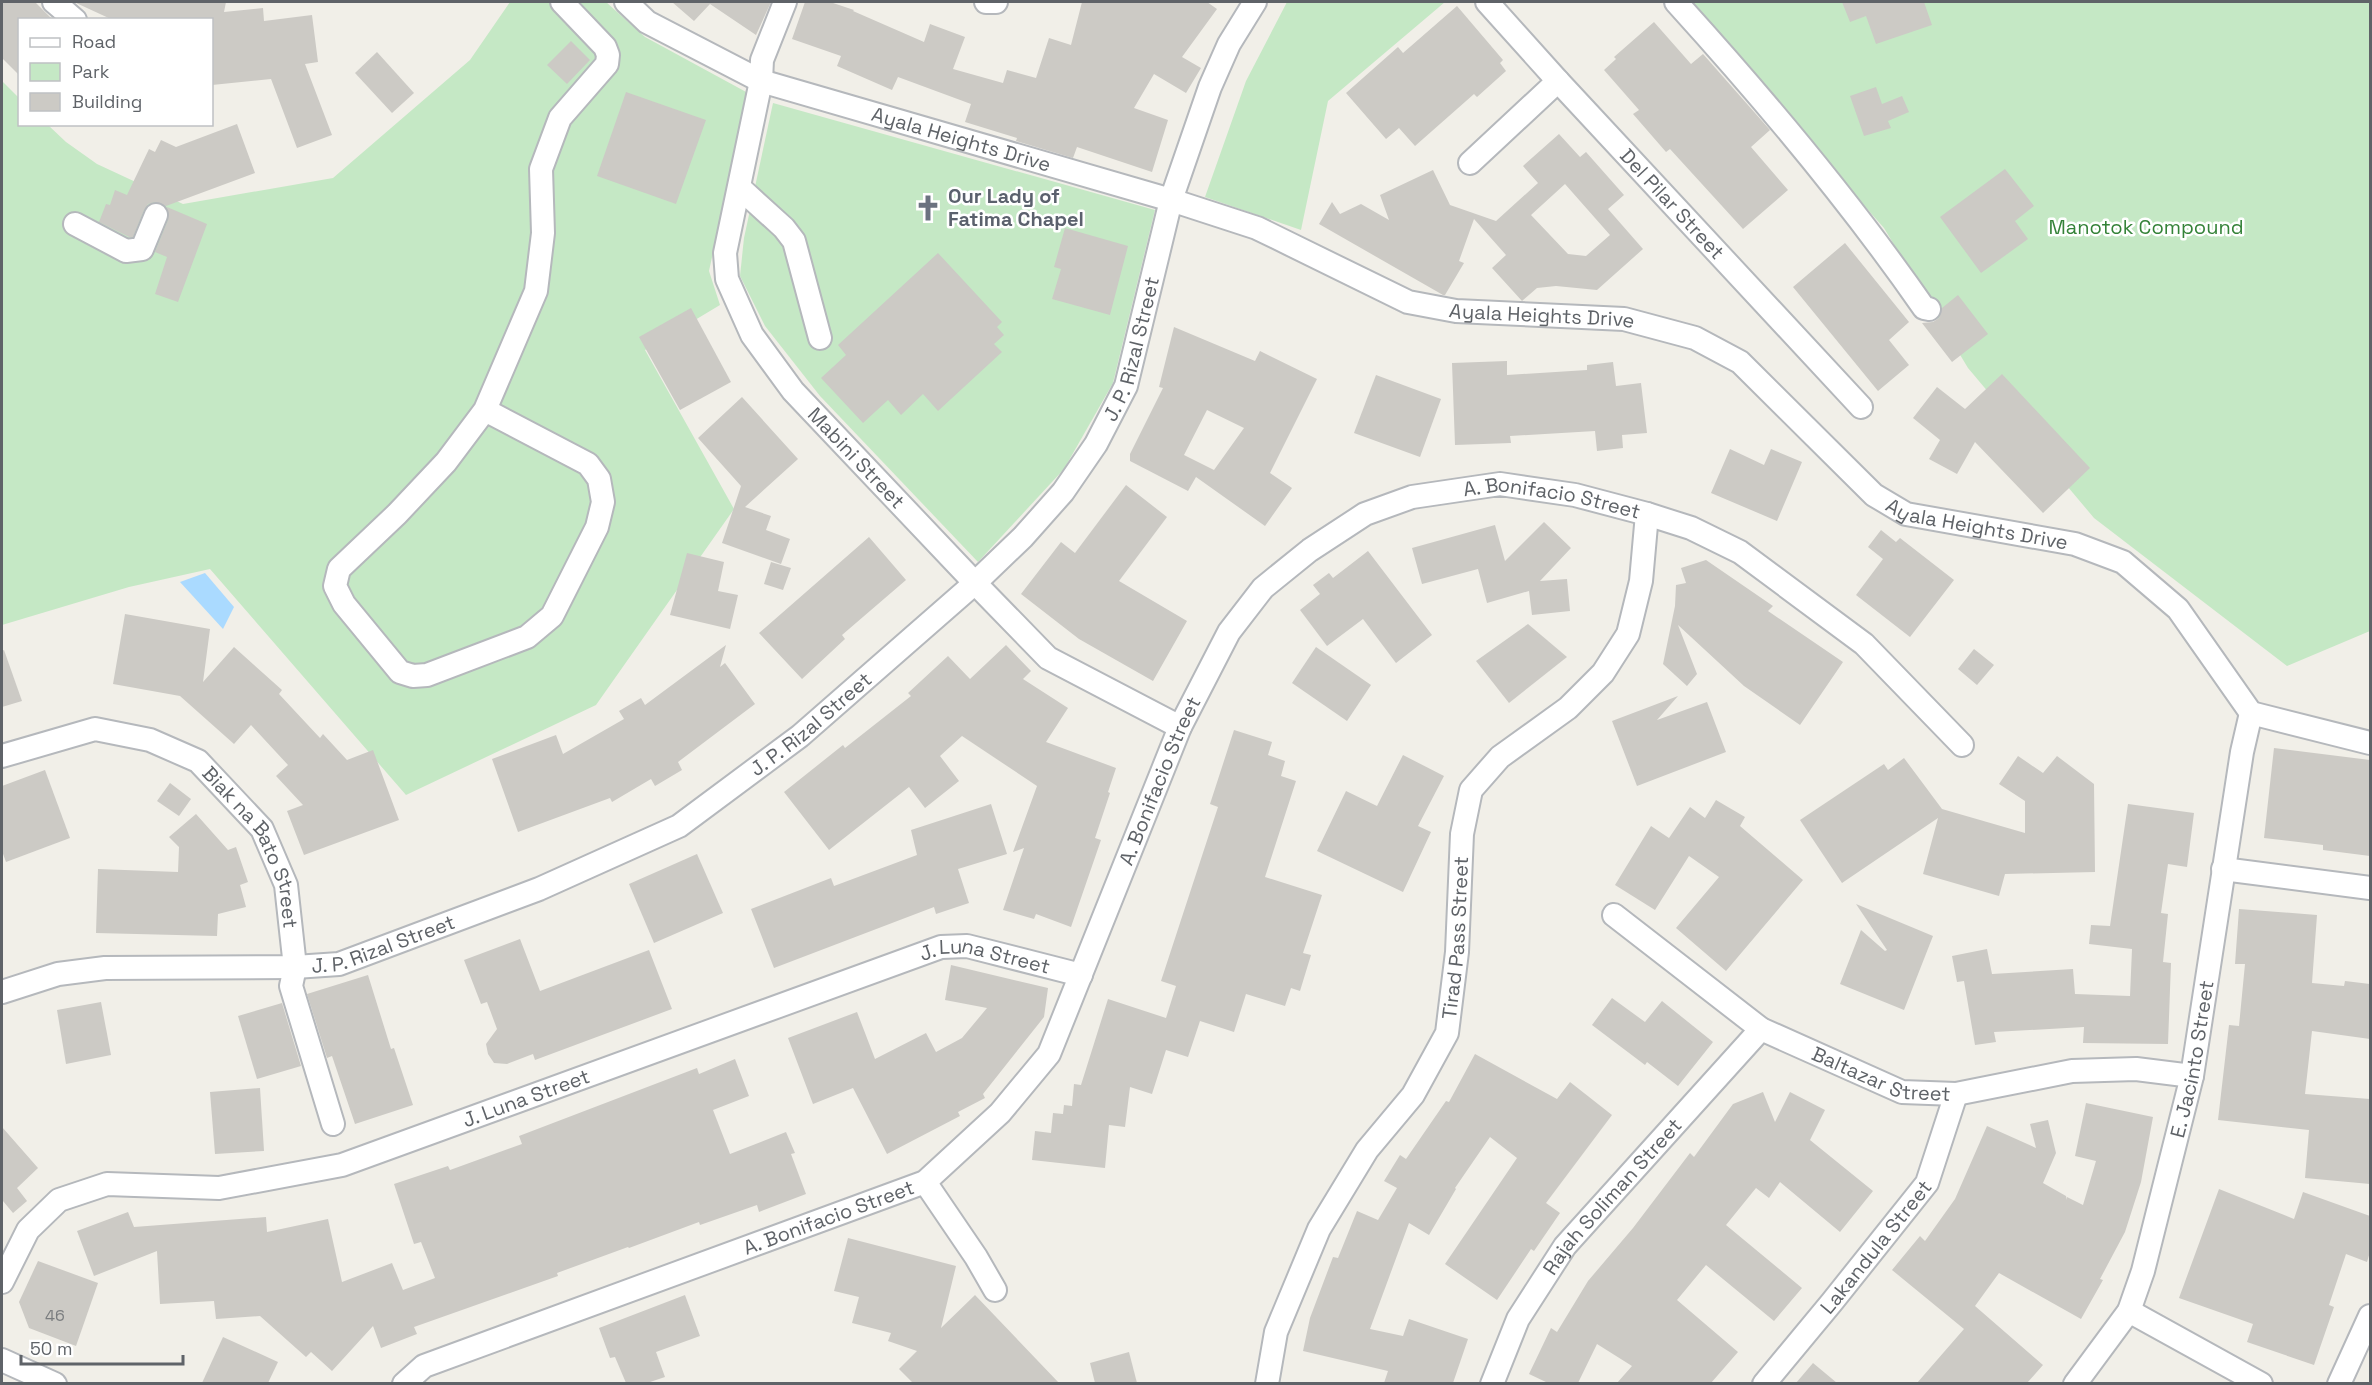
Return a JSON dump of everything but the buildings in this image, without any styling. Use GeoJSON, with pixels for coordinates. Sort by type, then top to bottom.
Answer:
{"type":"FeatureCollection","features":[{"type":"Feature","properties":{"kind":"street"},"geometry":{"type":"LineString","coordinates":[[54,2],[73,18]]}},
{"type":"Feature","properties":{"kind":"street"},"geometry":{"type":"LineString","coordinates":[[486,410],[588,464],[598,479],[603,502],[597,527],[552,616],[527,637],[427,675],[413,676],[400,672],[344,604],[335,586],[339,569],[398,514],[446,462],[486,410],[536,291],[543,233],[541,169],[560,118],[607,64],[608,55],[605,47],[562,2]]}},
{"type":"Feature","properties":{"kind":"street","name":"Ayala Heights Drive"},"geometry":{"type":"LineString","coordinates":[[626,2],[647,22],[761,81],[1171,200],[1257,228],[1408,302],[1456,311],[1624,319],[1695,338],[1740,362],[1874,495],[1906,514],[2075,544],[2123,562],[2178,609],[2251,713]]}},
{"type":"Feature","properties":{"kind":"street","name":"Mabini Street"},"geometry":{"type":"LineString","coordinates":[[785,2],[762,60],[761,81],[725,253],[726,279],[752,335],[794,391],[1048,658],[1180,727]]}},
{"type":"Feature","properties":{"kind":"street"},"geometry":{"type":"LineString","coordinates":[[986,2],[996,2]]}},
{"type":"Feature","properties":{"kind":"street","name":"J. P. Rizal Street"},"geometry":{"type":"LineString","coordinates":[[2,992],[58,974],[105,968],[295,967],[339,964],[539,889],[679,826],[800,736],[975,583],[1023,537],[1063,492],[1096,444],[1126,386],[1171,200],[1210,87],[1229,44],[1255,2]]}},
{"type":"Feature","properties":{"kind":"street","name":"Del Pilar Street"},"geometry":{"type":"LineString","coordinates":[[1486,2],[1861,406]]}},
{"type":"Feature","properties":{"kind":"street"},"geometry":{"type":"LineString","coordinates":[[1676,2],[1817,164],[1884,250],[1924,308],[1929,309]]}},
{"type":"Feature","properties":{"kind":"street"},"geometry":{"type":"LineString","coordinates":[[1470,163],[1558,81]]}},
{"type":"Feature","properties":{"kind":"street"},"geometry":{"type":"LineString","coordinates":[[740,188],[784,228],[794,241],[820,338]]}},
{"type":"Feature","properties":{"kind":"street"},"geometry":{"type":"LineString","coordinates":[[75,224],[126,251],[142,249],[156,215]]}},
{"type":"Feature","properties":{"kind":"street","name":"A. Bonifacio Street"},"geometry":{"type":"LineString","coordinates":[[404,1383],[424,1366],[925,1182],[1000,1113],[1049,1054],[1180,727],[1229,632],[1263,588],[1310,550],[1365,513],[1412,497],[1500,484],[1575,495],[1691,528],[1740,552],[1864,644],[1962,745]]}},
{"type":"Feature","properties":{"kind":"street","name":"Tirad Pass Street"},"geometry":{"type":"LineString","coordinates":[[1272,1383],[1276,1332],[1319,1229],[1366,1150],[1413,1095],[1447,1033],[1457,952],[1462,834],[1472,790],[1500,757],[1568,708],[1603,673],[1628,634],[1641,581],[1647,514]]}},
{"type":"Feature","properties":{"kind":"street"},"geometry":{"type":"LineString","coordinates":[[2251,713],[2370,743]]}},
{"type":"Feature","properties":{"kind":"street","name":"E. Jacinto Street"},"geometry":{"type":"LineString","coordinates":[[2075,1383],[2129,1311],[2143,1271],[2192,1076],[2223,869],[2251,713]]}},
{"type":"Feature","properties":{"kind":"street","name":"Biak na Bato Street"},"geometry":{"type":"LineString","coordinates":[[2,756],[95,729],[150,740],[198,761],[262,829],[286,885],[295,967],[291,986],[333,1124]]}},
{"type":"Feature","properties":{"kind":"street"},"geometry":{"type":"LineString","coordinates":[[2223,869],[2370,888]]}},
{"type":"Feature","properties":{"kind":"street","name":"Baltazar Street"},"geometry":{"type":"LineString","coordinates":[[1614,915],[1761,1029],[1902,1092],[1956,1094],[2072,1071],[2136,1069],[2192,1076]]}},
{"type":"Feature","properties":{"kind":"street","name":"J. Luna Street"},"geometry":{"type":"LineString","coordinates":[[2,1282],[28,1230],[59,1200],[107,1184],[219,1188],[342,1165],[941,946],[967,946],[1081,975]]}},
{"type":"Feature","properties":{"kind":"street","name":"Rajah Soliman Street"},"geometry":{"type":"LineString","coordinates":[[1492,1383],[1518,1319],[1564,1246],[1761,1029]]}},
{"type":"Feature","properties":{"kind":"street","name":"Lakandula Street"},"geometry":{"type":"LineString","coordinates":[[1764,1383],[1927,1183],[1956,1094]]}},
{"type":"Feature","properties":{"kind":"street"},"geometry":{"type":"LineString","coordinates":[[925,1182],[976,1257],[994,1290]]}},
{"type":"Feature","properties":{"kind":"street"},"geometry":{"type":"LineString","coordinates":[[2129,1311],[2261,1383]]}},
{"type":"Feature","properties":{"kind":"street"},"geometry":{"type":"LineString","coordinates":[[2339,1383],[2370,1316]]}},
{"type":"Feature","properties":{"kind":"street"},"geometry":{"type":"LineString","coordinates":[[2,1360],[55,1383]]}},
{"type":"Feature","properties":{"kind":"green space"},"geometry":{"type":"Polygon","coordinates":[[[510,2],[606,2],[645,37],[748,93],[709,271],[720,305],[645,350],[734,509],[596,705],[406,795],[210,569],[129,587],[2,625],[2,81],[18,97],[18,126],[49,126],[66,142],[97,164],[183,204],[333,178],[470,60],[510,2]]]}},
{"type":"Feature","properties":{"kind":"green space"},"geometry":{"type":"Polygon","coordinates":[[[1287,2],[1445,2],[1328,101],[1301,230],[1205,197],[1246,81],[1287,2]]]}},
{"type":"Feature","properties":{"kind":"green space","name":"Manotok Compound"},"geometry":{"type":"Polygon","coordinates":[[[1691,2],[2370,2],[2370,631],[2287,666],[2094,518],[1968,368],[1884,228],[1797,130],[1691,2]]]}},
{"type":"Feature","properties":{"kind":"green space"},"geometry":{"type":"Polygon","coordinates":[[[773,103],[1155,210],[1113,383],[1064,469],[978,562],[820,396],[765,326],[740,276],[744,238],[773,103]]]}},
{"type":"Feature","properties":{"kind":"water"},"geometry":{"type":"Polygon","coordinates":[[[205,573],[234,607],[223,629],[180,582],[205,573]]]}},
{"type":"Feature","properties":{"kind":"place","name":"Our Lady of Fatima Chapel"},"geometry":{"type":"Point","coordinates":[928,208]}}]}
